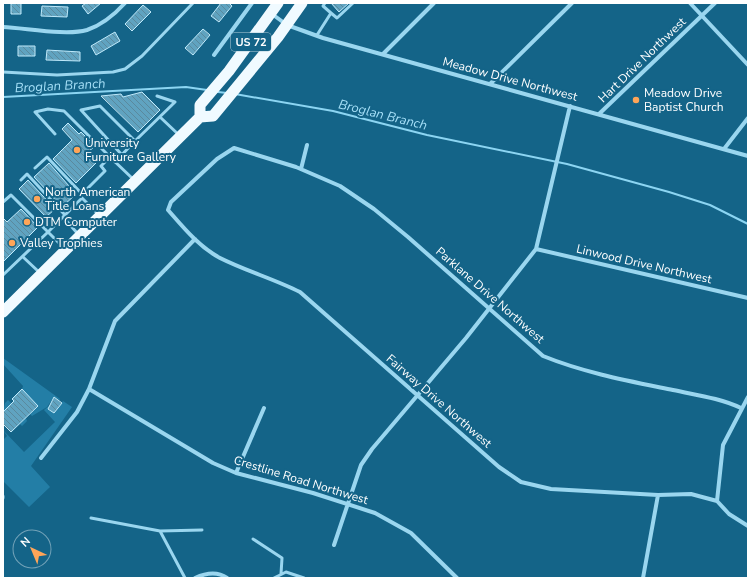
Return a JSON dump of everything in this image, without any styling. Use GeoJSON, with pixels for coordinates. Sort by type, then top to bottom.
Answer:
{"type":"FeatureCollection","features":[{"type":"Feature","properties":{"kind":"highway","name":"US 72"},"geometry":{"type":"LineString","coordinates":[[200,117],[200,105],[229,72],[278,3]]}},
{"type":"Feature","properties":{"kind":"highway","name":"US 72"},"geometry":{"type":"LineString","coordinates":[[3,312],[137,182],[200,117],[213,116],[244,80],[287,25],[302,3]]}},
{"type":"Feature","properties":{"kind":"street"},"geometry":{"type":"LineString","coordinates":[[3,27],[63,32],[87,30],[111,17],[125,3]]}},
{"type":"Feature","properties":{"kind":"street"},"geometry":{"type":"LineString","coordinates":[[214,55],[252,3]]}},
{"type":"Feature","properties":{"kind":"street"},"geometry":{"type":"LineString","coordinates":[[383,54],[434,3]]}},
{"type":"Feature","properties":{"kind":"street"},"geometry":{"type":"LineString","coordinates":[[490,84],[572,3]]}},
{"type":"Feature","properties":{"kind":"street"},"geometry":{"type":"LineString","coordinates":[[690,3],[748,65]]}},
{"type":"Feature","properties":{"kind":"street","name":"Hart Drive Northwest"},"geometry":{"type":"LineString","coordinates":[[600,114],[715,3]]}},
{"type":"Feature","properties":{"kind":"street","name":"Meadow Drive Northwest"},"geometry":{"type":"LineString","coordinates":[[271,13],[287,25],[317,35],[748,156]]}},
{"type":"Feature","properties":{"kind":"street"},"geometry":{"type":"LineString","coordinates":[[334,545],[362,465],[372,449],[489,309],[536,249],[570,106]]}},
{"type":"Feature","properties":{"kind":"street"},"geometry":{"type":"LineString","coordinates":[[724,149],[748,118]]}},
{"type":"Feature","properties":{"kind":"street"},"geometry":{"type":"LineString","coordinates":[[301,169],[307,145]]}},
{"type":"Feature","properties":{"kind":"street","name":"Parklane Drive Northwest"},"geometry":{"type":"LineString","coordinates":[[178,196],[217,159],[234,148],[301,169],[340,186],[374,210],[408,237],[544,356],[570,367],[718,400],[741,408]]}},
{"type":"Feature","properties":{"kind":"street","name":"Fairway Drive Northwest"},"geometry":{"type":"LineString","coordinates":[[178,196],[171,202],[168,210],[194,239],[219,258],[274,279],[300,292],[499,467],[521,482],[551,489],[658,495],[691,494],[717,501]]}},
{"type":"Feature","properties":{"kind":"street"},"geometry":{"type":"LineString","coordinates":[[41,458],[77,412],[89,389],[115,321],[194,239]]}},
{"type":"Feature","properties":{"kind":"street","name":"Linwood Drive Northwest"},"geometry":{"type":"LineString","coordinates":[[536,249],[748,298]]}},
{"type":"Feature","properties":{"kind":"street","name":"Crestline Road Northwest"},"geometry":{"type":"LineString","coordinates":[[89,389],[213,462],[236,473],[376,513],[410,533],[457,578]]}},
{"type":"Feature","properties":{"kind":"street"},"geometry":{"type":"LineString","coordinates":[[748,397],[723,445],[717,501],[729,514],[748,526]]}},
{"type":"Feature","properties":{"kind":"street"},"geometry":{"type":"LineString","coordinates":[[236,473],[264,408]]}},
{"type":"Feature","properties":{"kind":"street"},"geometry":{"type":"LineString","coordinates":[[643,578],[658,495]]}},
{"type":"Feature","properties":{"kind":"street"},"geometry":{"type":"LineString","coordinates":[[195,578],[204,574],[221,573],[227,578]]}},
{"type":"Feature","properties":{"kind":"lane"},"geometry":{"type":"LineString","coordinates":[[3,72],[57,74],[113,72],[125,69],[142,56],[194,3]]}},
{"type":"Feature","properties":{"kind":"lane"},"geometry":{"type":"LineString","coordinates":[[325,3],[323,6],[337,18],[353,3]]}},
{"type":"Feature","properties":{"kind":"lane"},"geometry":{"type":"LineString","coordinates":[[317,35],[331,13]]}},
{"type":"Feature","properties":{"kind":"lane"},"geometry":{"type":"LineString","coordinates":[[115,162],[175,102],[157,96]]}},
{"type":"Feature","properties":{"kind":"lane"},"geometry":{"type":"LineString","coordinates":[[122,155],[81,110],[100,106],[134,142]]}},
{"type":"Feature","properties":{"kind":"lane"},"geometry":{"type":"LineString","coordinates":[[55,134],[35,112],[48,109],[64,110],[115,162],[137,182]]}},
{"type":"Feature","properties":{"kind":"lane"},"geometry":{"type":"LineString","coordinates":[[160,117],[181,137]]}},
{"type":"Feature","properties":{"kind":"lane"},"geometry":{"type":"LineString","coordinates":[[35,168],[47,157],[100,217]]}},
{"type":"Feature","properties":{"kind":"lane"},"geometry":{"type":"LineString","coordinates":[[3,275],[64,216],[105,171],[101,166],[110,157]]}},
{"type":"Feature","properties":{"kind":"lane"},"geometry":{"type":"LineString","coordinates":[[21,180],[27,174],[81,236]]}},
{"type":"Feature","properties":{"kind":"lane"},"geometry":{"type":"LineString","coordinates":[[3,202],[11,195],[66,250]]}},
{"type":"Feature","properties":{"kind":"lane"},"geometry":{"type":"LineString","coordinates":[[23,257],[42,274]]}},
{"type":"Feature","properties":{"kind":"lane"},"geometry":{"type":"LineString","coordinates":[[91,518],[160,531],[202,530]]}},
{"type":"Feature","properties":{"kind":"lane"},"geometry":{"type":"LineString","coordinates":[[160,531],[185,578]]}},
{"type":"Feature","properties":{"kind":"lane"},"geometry":{"type":"LineString","coordinates":[[253,539],[282,558],[282,574]]}},
{"type":"Feature","properties":{"kind":"lane"},"geometry":{"type":"LineString","coordinates":[[274,578],[286,572],[304,578]]}},
{"type":"Feature","properties":{"kind":"shaded area"},"geometry":{"type":"Polygon","coordinates":[[[3,358],[60,399],[59,400],[54,397],[47,407],[32,416],[30,414],[37,406],[22,389],[23,386],[3,364],[3,358]]]}},
{"type":"Feature","properties":{"kind":"shaded area"},"geometry":{"type":"Polygon","coordinates":[[[8,400],[26,418],[27,421],[22,426],[20,424],[22,421],[9,406],[3,412],[5,403],[8,400]]]}},
{"type":"Feature","properties":{"kind":"shaded area"},"geometry":{"type":"Polygon","coordinates":[[[63,401],[72,407],[31,466],[50,487],[29,507],[3,481],[3,440],[7,436],[3,430],[24,452],[55,422],[44,410],[52,403],[48,409],[54,413],[63,401]]]}},
{"type":"Feature","properties":{"kind":"building"},"geometry":{"type":"Polygon","coordinates":[[[11,3],[21,3],[21,14],[11,14],[11,3]]]}},
{"type":"Feature","properties":{"kind":"building"},"geometry":{"type":"Polygon","coordinates":[[[86,3],[101,3],[88,14],[82,6],[86,3]]]}},
{"type":"Feature","properties":{"kind":"building"},"geometry":{"type":"Polygon","coordinates":[[[221,3],[229,3],[232,6],[219,22],[211,16],[221,3]]]}},
{"type":"Feature","properties":{"kind":"building"},"geometry":{"type":"Polygon","coordinates":[[[331,3],[349,3],[339,12],[331,3]]]}},
{"type":"Feature","properties":{"kind":"building"},"geometry":{"type":"Polygon","coordinates":[[[143,5],[151,12],[132,31],[125,24],[143,5]]]}},
{"type":"Feature","properties":{"kind":"building"},"geometry":{"type":"Polygon","coordinates":[[[42,6],[68,7],[67,17],[41,16],[42,6]]]}},
{"type":"Feature","properties":{"kind":"building"},"geometry":{"type":"Polygon","coordinates":[[[203,29],[210,35],[193,55],[185,48],[203,29]]]}},
{"type":"Feature","properties":{"kind":"building"},"geometry":{"type":"Polygon","coordinates":[[[115,32],[120,41],[96,55],[91,46],[115,32]]]}},
{"type":"Feature","properties":{"kind":"building"},"geometry":{"type":"Polygon","coordinates":[[[18,46],[35,46],[35,56],[18,56],[18,46]]]}},
{"type":"Feature","properties":{"kind":"building"},"geometry":{"type":"Polygon","coordinates":[[[47,50],[80,52],[80,61],[46,60],[47,50]]]}},
{"type":"Feature","properties":{"kind":"building"},"geometry":{"type":"Polygon","coordinates":[[[142,92],[160,110],[138,132],[101,96],[121,94],[123,97],[142,92]]]}},
{"type":"Feature","properties":{"kind":"building","name":"University Furniture Gallery"},"geometry":{"type":"Polygon","coordinates":[[[68,123],[79,134],[81,132],[95,146],[87,153],[96,163],[76,183],[53,159],[72,140],[62,129],[68,123]]]}},
{"type":"Feature","properties":{"kind":"building"},"geometry":{"type":"Polygon","coordinates":[[[49,163],[76,194],[62,207],[34,177],[49,163]]]}},
{"type":"Feature","properties":{"kind":"building","name":"North American Title Loans"},"geometry":{"type":"Polygon","coordinates":[[[28,180],[55,209],[46,217],[19,189],[28,180]]]}},
{"type":"Feature","properties":{"kind":"building"},"geometry":{"type":"Polygon","coordinates":[[[21,209],[38,227],[3,262],[3,218],[7,222],[21,209]]]}},
{"type":"Feature","properties":{"kind":"building"},"geometry":{"type":"Polygon","coordinates":[[[22,389],[38,406],[11,432],[3,424],[3,412],[14,401],[12,399],[22,389]]]}},
{"type":"Feature","properties":{"kind":"building"},"geometry":{"type":"Polygon","coordinates":[[[54,397],[62,403],[54,413],[48,409],[54,397]]]}},
{"type":"Feature","properties":{"kind":"waterway","name":"Broglan Branch"},"geometry":{"type":"LineString","coordinates":[[3,97],[186,87],[207,90]]}},
{"type":"Feature","properties":{"kind":"waterway","name":"Broglan Branch"},"geometry":{"type":"LineString","coordinates":[[218,92],[227,93]]}},
{"type":"Feature","properties":{"kind":"waterway","name":"Broglan Branch"},"geometry":{"type":"LineString","coordinates":[[235,94],[333,111],[427,135],[567,164],[710,205],[748,224]]}},
{"type":"Feature","properties":{"kind":"place","name":"Meadow Drive Baptist Church"},"geometry":{"type":"Point","coordinates":[636,100]}},
{"type":"Feature","properties":{"kind":"place","name":"University Furniture Gallery"},"geometry":{"type":"Point","coordinates":[77,150]}},
{"type":"Feature","properties":{"kind":"place","name":"North American Title Loans"},"geometry":{"type":"Point","coordinates":[37,199]}},
{"type":"Feature","properties":{"kind":"place","name":"DTM Computer"},"geometry":{"type":"Point","coordinates":[27,222]}},
{"type":"Feature","properties":{"kind":"place","name":"Valley Trophies"},"geometry":{"type":"Point","coordinates":[12,243]}}]}
